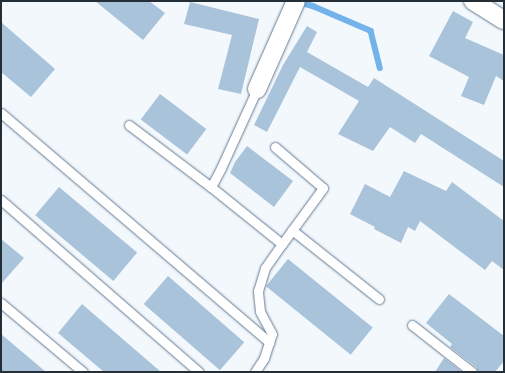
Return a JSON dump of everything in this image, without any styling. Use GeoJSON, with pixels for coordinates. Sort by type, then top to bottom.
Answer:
{"type":"FeatureCollection","features":[{"type":"Feature","properties":{"kind":"street"},"geometry":{"type":"LineString","coordinates":[[473,1],[504,20]]}},
{"type":"Feature","properties":{"kind":"street"},"geometry":{"type":"LineString","coordinates":[[257,89],[293,9]]}},
{"type":"Feature","properties":{"kind":"lane"},"geometry":{"type":"LineString","coordinates":[[211,186],[222,168],[257,89]]}},
{"type":"Feature","properties":{"kind":"lane"},"geometry":{"type":"LineString","coordinates":[[1,113],[269,342]]}},
{"type":"Feature","properties":{"kind":"lane"},"geometry":{"type":"LineString","coordinates":[[129,125],[211,186],[282,244]]}},
{"type":"Feature","properties":{"kind":"lane"},"geometry":{"type":"LineString","coordinates":[[255,372],[264,358],[272,334],[260,311],[258,291],[265,268],[323,188],[275,147]]}},
{"type":"Feature","properties":{"kind":"lane"},"geometry":{"type":"LineString","coordinates":[[1,200],[199,372]]}},
{"type":"Feature","properties":{"kind":"lane"},"geometry":{"type":"LineString","coordinates":[[292,230],[379,299]]}},
{"type":"Feature","properties":{"kind":"lane"},"geometry":{"type":"LineString","coordinates":[[1,303],[83,372]]}},
{"type":"Feature","properties":{"kind":"lane"},"geometry":{"type":"LineString","coordinates":[[412,325],[472,372]]}},
{"type":"Feature","properties":{"kind":"building"},"geometry":{"type":"Polygon","coordinates":[[[95,1],[149,1],[165,13],[143,40],[95,1]]]}},
{"type":"Feature","properties":{"kind":"building"},"geometry":{"type":"Polygon","coordinates":[[[190,2],[259,19],[241,94],[218,89],[232,35],[184,24],[190,2]]]}},
{"type":"Feature","properties":{"kind":"building"},"geometry":{"type":"Polygon","coordinates":[[[453,11],[473,22],[465,38],[504,55],[504,81],[496,76],[484,105],[461,96],[469,77],[429,56],[453,11]]]}},
{"type":"Feature","properties":{"kind":"building"},"geometry":{"type":"Polygon","coordinates":[[[1,22],[55,69],[31,97],[1,72],[1,22]]]}},
{"type":"Feature","properties":{"kind":"building"},"geometry":{"type":"Polygon","coordinates":[[[307,26],[317,32],[307,52],[368,87],[374,78],[504,161],[504,187],[421,134],[415,143],[390,127],[373,151],[338,134],[359,101],[300,67],[267,132],[254,125],[283,65],[307,26]]]}},
{"type":"Feature","properties":{"kind":"building"},"geometry":{"type":"Polygon","coordinates":[[[160,94],[206,129],[187,154],[141,120],[160,94]]]}},
{"type":"Feature","properties":{"kind":"building"},"geometry":{"type":"Polygon","coordinates":[[[247,146],[293,181],[274,207],[230,173],[235,162],[247,146]]]}},
{"type":"Feature","properties":{"kind":"building"},"geometry":{"type":"Polygon","coordinates":[[[404,171],[446,191],[452,182],[504,221],[504,270],[492,261],[485,270],[420,221],[415,231],[408,227],[401,243],[350,214],[365,184],[390,197],[404,171]]]}},
{"type":"Feature","properties":{"kind":"building"},"geometry":{"type":"Polygon","coordinates":[[[59,187],[137,253],[113,281],[35,215],[59,187]]]}},
{"type":"Feature","properties":{"kind":"building"},"geometry":{"type":"Polygon","coordinates":[[[1,239],[24,258],[1,284],[1,239]]]}},
{"type":"Feature","properties":{"kind":"building"},"geometry":{"type":"Polygon","coordinates":[[[288,259],[373,328],[351,355],[266,286],[288,259]]]}},
{"type":"Feature","properties":{"kind":"building"},"geometry":{"type":"Polygon","coordinates":[[[168,276],[244,342],[220,370],[144,304],[168,276]]]}},
{"type":"Feature","properties":{"kind":"building"},"geometry":{"type":"Polygon","coordinates":[[[449,294],[504,336],[504,361],[495,372],[478,372],[476,367],[450,347],[452,344],[426,323],[449,294]]]}},
{"type":"Feature","properties":{"kind":"building"},"geometry":{"type":"Polygon","coordinates":[[[82,304],[161,372],[104,372],[58,333],[82,304]]]}},
{"type":"Feature","properties":{"kind":"building"},"geometry":{"type":"Polygon","coordinates":[[[1,334],[46,372],[1,372],[1,334]]]}},
{"type":"Feature","properties":{"kind":"building"},"geometry":{"type":"Polygon","coordinates":[[[444,358],[462,372],[435,372],[444,358]]]}},
{"type":"Feature","properties":{"kind":"waterway"},"geometry":{"type":"LineString","coordinates":[[298,2],[313,6],[371,31],[380,68]]}}]}
